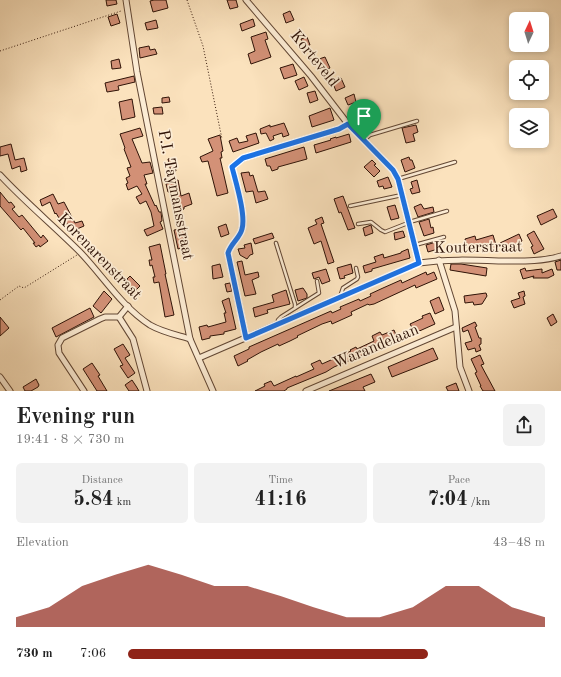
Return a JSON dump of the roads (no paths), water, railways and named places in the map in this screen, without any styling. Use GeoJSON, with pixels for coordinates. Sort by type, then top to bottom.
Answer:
{"type":"FeatureCollection","features":[{"type":"Feature","properties":{"kind":"street","name":"P.I. Taymansstraat"},"geometry":{"type":"LineString","coordinates":[[126,0],[137,72],[190,339],[213,391]]}},
{"type":"Feature","properties":{"kind":"street","name":"Korteveld"},"geometry":{"type":"LineString","coordinates":[[246,0],[311,76],[348,124],[393,170],[398,179],[419,263]]}},
{"type":"Feature","properties":{"kind":"street"},"geometry":{"type":"LineString","coordinates":[[246,338],[228,253],[230,246],[242,230],[243,218],[232,167],[243,158],[339,129],[348,124]]}},
{"type":"Feature","properties":{"kind":"street","name":"Korenarenstraat"},"geometry":{"type":"LineString","coordinates":[[0,176],[17,194],[81,253],[137,315],[163,331],[190,339]]}},
{"type":"Feature","properties":{"kind":"street","name":"Kouterstraat"},"geometry":{"type":"LineString","coordinates":[[199,358],[419,263],[439,260],[520,261],[561,256]]}},
{"type":"Feature","properties":{"kind":"street"},"geometry":{"type":"LineString","coordinates":[[439,260],[455,311],[460,367],[469,391]]}},
{"type":"Feature","properties":{"kind":"street"},"geometry":{"type":"LineString","coordinates":[[119,317],[128,306]]}},
{"type":"Feature","properties":{"kind":"street"},"geometry":{"type":"LineString","coordinates":[[84,391],[59,353],[59,342],[62,338],[100,319],[105,317],[119,317]]}},
{"type":"Feature","properties":{"kind":"street"},"geometry":{"type":"LineString","coordinates":[[119,317],[133,339],[147,391]]}},
{"type":"Feature","properties":{"kind":"street","name":"Warandelaan"},"geometry":{"type":"LineString","coordinates":[[306,391],[456,327]]}},
{"type":"Feature","properties":{"kind":"street"},"geometry":{"type":"LineString","coordinates":[[0,378],[10,391]]}},
{"type":"Feature","properties":{"kind":"lane"},"geometry":{"type":"LineString","coordinates":[[364,140],[370,135],[417,121]]}},
{"type":"Feature","properties":{"kind":"lane"},"geometry":{"type":"LineString","coordinates":[[398,179],[454,162]]}},
{"type":"Feature","properties":{"kind":"lane"},"geometry":{"type":"LineString","coordinates":[[350,206],[402,195]]}},
{"type":"Feature","properties":{"kind":"lane"},"geometry":{"type":"LineString","coordinates":[[358,224],[371,222],[385,232],[447,211]]}},
{"type":"Feature","properties":{"kind":"lane"},"geometry":{"type":"LineString","coordinates":[[414,245],[444,237]]}},
{"type":"Feature","properties":{"kind":"lane"},"geometry":{"type":"LineString","coordinates":[[276,243],[295,308]]}},
{"type":"Feature","properties":{"kind":"lane"},"geometry":{"type":"LineString","coordinates":[[340,298],[342,288],[357,279],[356,268]]}},
{"type":"Feature","properties":{"kind":"lane"},"geometry":{"type":"LineString","coordinates":[[278,323],[281,316],[319,293],[317,281]]}}]}
